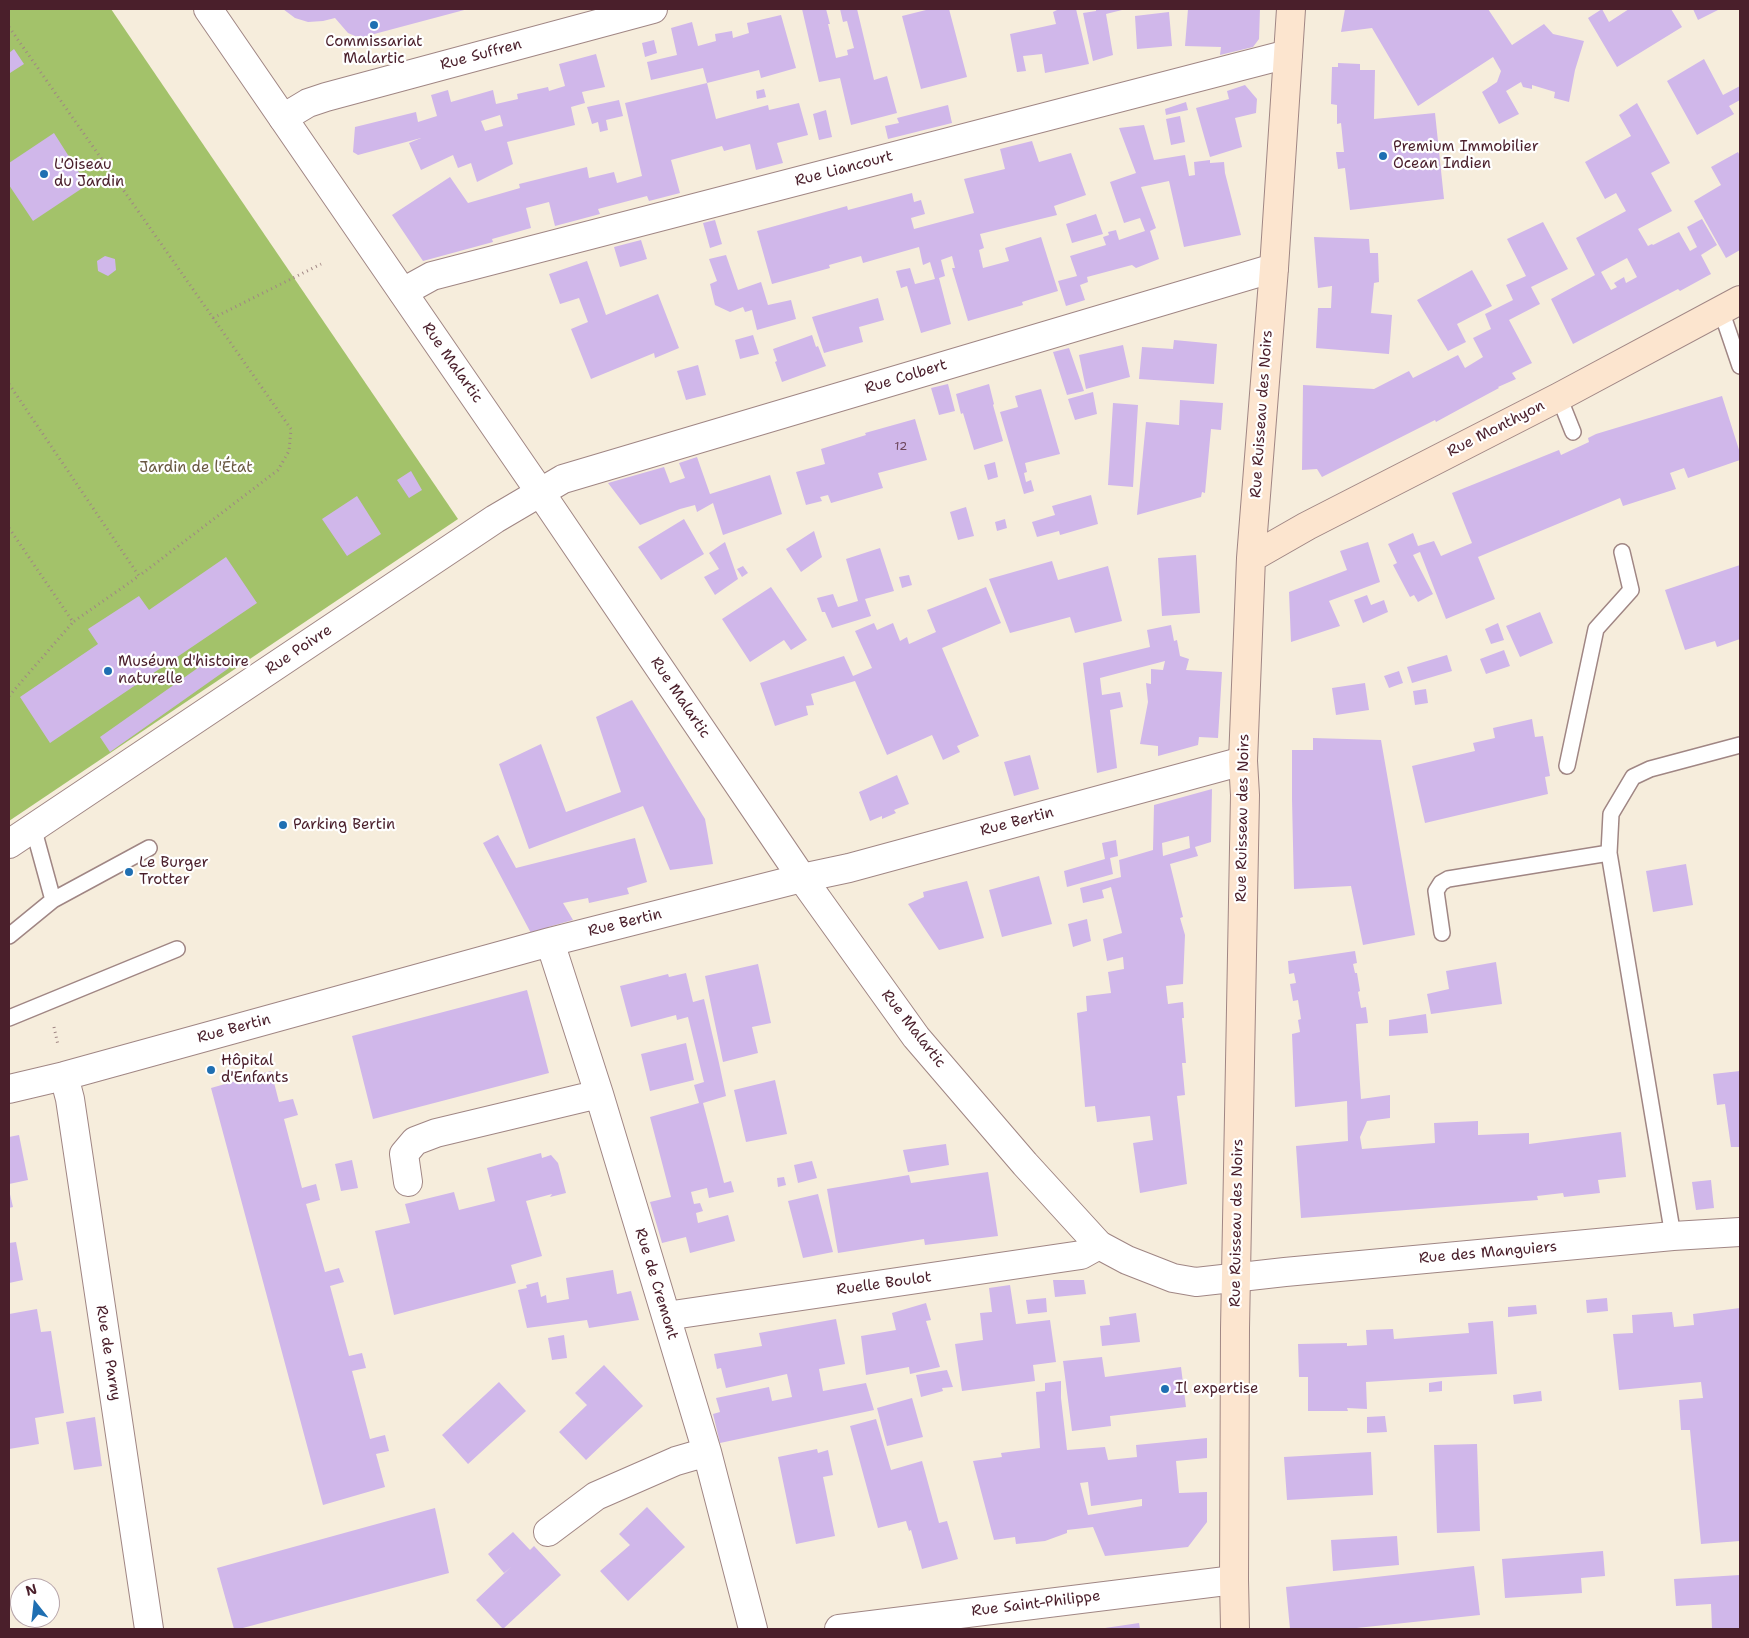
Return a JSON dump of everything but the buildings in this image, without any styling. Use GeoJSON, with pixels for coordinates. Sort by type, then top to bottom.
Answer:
{"type":"FeatureCollection","features":[{"type":"Feature","properties":{"kind":"main road","name":"Rue Ruisseau des Noirs"},"geometry":{"type":"LineString","coordinates":[[1235,1629],[1236,1279],[1245,795],[1243,761],[1251,558],[1274,268],[1291,9]]}},
{"type":"Feature","properties":{"kind":"main road","name":"Rue Monthyon"},"geometry":{"type":"LineString","coordinates":[[1251,558],[1307,526],[1558,397],[1731,305]]}},
{"type":"Feature","properties":{"kind":"street","name":"Rue Malartic"},"geometry":{"type":"LineString","coordinates":[[208,9],[540,492],[802,878],[916,1037],[1025,1164],[1099,1244],[1127,1260],[1173,1278],[1196,1282],[1236,1279]]}},
{"type":"Feature","properties":{"kind":"street","name":"Rue Suffren"},"geometry":{"type":"LineString","coordinates":[[283,118],[308,103],[326,97],[653,9]]}},
{"type":"Feature","properties":{"kind":"street","name":"Rue Liancourt"},"geometry":{"type":"LineString","coordinates":[[403,292],[432,276],[1288,54]]}},
{"type":"Feature","properties":{"kind":"street","name":"Rue Colbert"},"geometry":{"type":"LineString","coordinates":[[540,492],[563,479],[1274,268]]}},
{"type":"Feature","properties":{"kind":"street","name":"Rue Poivre"},"geometry":{"type":"LineString","coordinates":[[9,844],[495,518],[540,492]]}},
{"type":"Feature","properties":{"kind":"street","name":"Rue Bertin"},"geometry":{"type":"LineString","coordinates":[[9,1089],[64,1076],[550,942],[802,878],[849,868],[1243,761]]}},
{"type":"Feature","properties":{"kind":"street","name":"Rue de Cremont"},"geometry":{"type":"LineString","coordinates":[[550,942],[599,1094],[707,1452],[753,1629]]}},
{"type":"Feature","properties":{"kind":"street","name":"Rue de Parny"},"geometry":{"type":"LineString","coordinates":[[64,1076],[70,1099],[149,1629]]}},
{"type":"Feature","properties":{"kind":"street"},"geometry":{"type":"LineString","coordinates":[[408,1182],[404,1154],[415,1141],[436,1133],[599,1094]]}},
{"type":"Feature","properties":{"kind":"street","name":"Rue des Manguiers"},"geometry":{"type":"LineString","coordinates":[[1236,1279],[1269,1273],[1673,1236],[1740,1232]]}},
{"type":"Feature","properties":{"kind":"street","name":"Ruelle Boulot"},"geometry":{"type":"LineString","coordinates":[[666,1316],[1081,1255],[1099,1244]]}},
{"type":"Feature","properties":{"kind":"street"},"geometry":{"type":"LineString","coordinates":[[548,1532],[596,1496],[676,1460],[707,1452]]}},
{"type":"Feature","properties":{"kind":"street","name":"Rue Saint-Philippe"},"geometry":{"type":"LineString","coordinates":[[839,1629],[1234,1580]]}},
{"type":"Feature","properties":{"kind":"lane"},"geometry":{"type":"LineString","coordinates":[[1731,305],[1740,366]]}},
{"type":"Feature","properties":{"kind":"lane"},"geometry":{"type":"LineString","coordinates":[[1558,397],[1573,432]]}},
{"type":"Feature","properties":{"kind":"lane"},"geometry":{"type":"LineString","coordinates":[[1567,766],[1596,629],[1630,590],[1622,552]]}},
{"type":"Feature","properties":{"kind":"lane"},"geometry":{"type":"LineString","coordinates":[[1673,1236],[1609,853],[1611,814],[1632,777],[1650,769],[1740,745]]}},
{"type":"Feature","properties":{"kind":"lane"},"geometry":{"type":"LineString","coordinates":[[34,828],[53,900]]}},
{"type":"Feature","properties":{"kind":"lane"},"geometry":{"type":"LineString","coordinates":[[9,936],[53,900],[148,848]]}},
{"type":"Feature","properties":{"kind":"lane"},"geometry":{"type":"LineString","coordinates":[[1442,933],[1436,891],[1441,883],[1448,879],[1609,853]]}},
{"type":"Feature","properties":{"kind":"lane"},"geometry":{"type":"LineString","coordinates":[[9,1018],[177,950]]}},
{"type":"Feature","properties":{"kind":"path"},"geometry":{"type":"LineString","coordinates":[[9,27],[291,429],[289,451],[278,470],[139,576],[73,622],[9,696]]}},
{"type":"Feature","properties":{"kind":"path"},"geometry":{"type":"LineString","coordinates":[[213,318],[321,264]]}},
{"type":"Feature","properties":{"kind":"path"},"geometry":{"type":"LineString","coordinates":[[9,384],[139,576]]}},
{"type":"Feature","properties":{"kind":"path"},"geometry":{"type":"LineString","coordinates":[[9,528],[73,622]]}},
{"type":"Feature","properties":{"kind":"path"},"geometry":{"type":"LineString","coordinates":[[48,1002],[64,1076]]}},
{"type":"Feature","properties":{"kind":"green space","name":"Jardin de l'État"},"geometry":{"type":"Polygon","coordinates":[[[9,9],[111,9],[458,519],[9,821],[9,9]]]}},
{"type":"Feature","properties":{"kind":"place","name":"Commissariat Malartic"},"geometry":{"type":"Point","coordinates":[374,25]}},
{"type":"Feature","properties":{"kind":"place","name":"Premium Immobilier Ocean Indien"},"geometry":{"type":"Point","coordinates":[1383,156]}},
{"type":"Feature","properties":{"kind":"place","name":"L'Oiseau du Jardin"},"geometry":{"type":"Point","coordinates":[44,174]}},
{"type":"Feature","properties":{"kind":"place","name":"Muséum d'histoire naturelle"},"geometry":{"type":"Point","coordinates":[108,671]}},
{"type":"Feature","properties":{"kind":"place","name":"Parking Bertin"},"geometry":{"type":"Point","coordinates":[283,825]}},
{"type":"Feature","properties":{"kind":"place","name":"Le Burger Trotter"},"geometry":{"type":"Point","coordinates":[129,872]}},
{"type":"Feature","properties":{"kind":"place","name":"Hôpital d'Enfants"},"geometry":{"type":"Point","coordinates":[211,1070]}},
{"type":"Feature","properties":{"kind":"place","name":"Il expertise"},"geometry":{"type":"Point","coordinates":[1165,1389]}}]}
